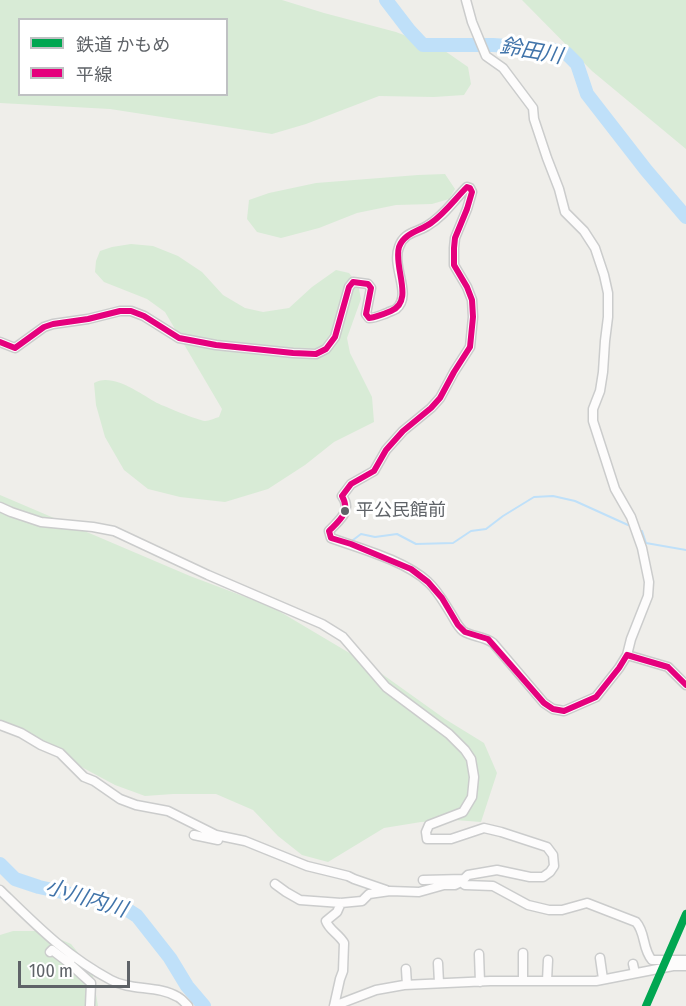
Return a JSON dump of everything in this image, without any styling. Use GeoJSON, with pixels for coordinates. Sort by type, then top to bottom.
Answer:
{"type":"FeatureCollection","features":[{"type":"Feature","properties":{"kind":"street"},"geometry":{"type":"LineString","coordinates":[[0,342],[15,348],[44,327],[120,311],[144,316],[178,338],[216,345],[316,354],[326,349],[335,337],[349,287],[353,282],[368,284],[371,288],[366,314],[369,318],[376,318],[396,309],[403,298],[397,264],[397,250],[401,240],[406,235],[427,226],[444,213],[467,187],[470,188],[472,192],[467,209],[454,238],[454,265],[472,300],[470,347],[436,403],[386,450],[374,471],[351,484],[342,496],[347,502],[346,511],[329,531],[331,538],[411,569],[428,582],[442,598],[458,625],[465,632],[488,639],[544,704],[564,711],[596,697],[627,656],[631,639],[648,596],[649,582],[642,548],[631,517],[615,489],[594,421],[593,409],[600,391],[603,372],[608,293],[595,248],[584,231],[565,212],[534,119],[533,108],[503,68],[486,57],[466,0]]}},
{"type":"Feature","properties":{"kind":"street"},"geometry":{"type":"LineString","coordinates":[[0,507],[41,522],[114,531],[208,576],[322,624],[343,638],[386,687],[449,734],[471,759],[474,777],[472,797],[463,812],[429,825],[426,832],[427,839],[451,839],[484,828],[547,847],[552,855],[554,866],[543,877],[530,877],[496,870],[468,875],[455,885],[444,885],[419,892],[390,891],[369,894],[362,901],[341,903],[300,900],[275,884]]}},
{"type":"Feature","properties":{"kind":"street"},"geometry":{"type":"LineString","coordinates":[[627,656],[668,667],[686,685]]}},
{"type":"Feature","properties":{"kind":"street"},"geometry":{"type":"LineString","coordinates":[[0,725],[60,753],[84,777],[94,781],[120,799],[136,805],[168,811],[216,835],[245,841],[307,866],[348,876],[390,891]]}},
{"type":"Feature","properties":{"kind":"street"},"geometry":{"type":"LineString","coordinates":[[194,835],[218,840],[228,838]]}},
{"type":"Feature","properties":{"kind":"street"},"geometry":{"type":"LineString","coordinates":[[423,880],[463,880]]}},
{"type":"Feature","properties":{"kind":"street"},"geometry":{"type":"LineString","coordinates":[[463,880],[465,885],[493,886],[528,905],[549,910],[562,910],[587,903],[636,922],[640,927],[647,955],[652,960],[686,960]]}},
{"type":"Feature","properties":{"kind":"street"},"geometry":{"type":"LineString","coordinates":[[0,890],[91,983],[90,1006]]}},
{"type":"Feature","properties":{"kind":"street"},"geometry":{"type":"LineString","coordinates":[[334,1006],[343,971],[344,943],[326,921],[337,912],[341,903]]}},
{"type":"Feature","properties":{"kind":"street"},"geometry":{"type":"LineString","coordinates":[[50,952],[52,950],[113,982],[156,989],[178,997],[188,1006]]}},
{"type":"Feature","properties":{"kind":"street"},"geometry":{"type":"LineString","coordinates":[[523,953],[523,981]]}},
{"type":"Feature","properties":{"kind":"street"},"geometry":{"type":"LineString","coordinates":[[479,954],[480,982]]}},
{"type":"Feature","properties":{"kind":"street"},"geometry":{"type":"LineString","coordinates":[[600,958],[603,979]]}},
{"type":"Feature","properties":{"kind":"street"},"geometry":{"type":"LineString","coordinates":[[547,981],[548,960]]}},
{"type":"Feature","properties":{"kind":"street"},"geometry":{"type":"LineString","coordinates":[[438,963],[439,983]]}},
{"type":"Feature","properties":{"kind":"street"},"geometry":{"type":"LineString","coordinates":[[334,1006],[376,990],[407,985],[596,981],[634,968],[686,966]]}},
{"type":"Feature","properties":{"kind":"street"},"geometry":{"type":"LineString","coordinates":[[406,969],[407,985]]}},
{"type":"Feature","properties":{"kind":"green space"},"geometry":{"type":"Polygon","coordinates":[[[0,0],[282,0],[396,32],[445,51],[468,67],[471,84],[464,95],[379,96],[306,124],[272,134],[110,109],[0,103],[0,0]]]}},
{"type":"Feature","properties":{"kind":"green space"},"geometry":{"type":"Polygon","coordinates":[[[522,0],[686,0],[686,149],[592,71],[522,0]]]}},
{"type":"Feature","properties":{"kind":"green space"},"geometry":{"type":"Polygon","coordinates":[[[445,174],[455,189],[449,199],[432,204],[396,205],[357,213],[319,228],[281,238],[257,232],[247,219],[249,200],[269,193],[316,183],[445,174]]]}},
{"type":"Feature","properties":{"kind":"green space"},"geometry":{"type":"Polygon","coordinates":[[[131,244],[153,246],[178,256],[202,272],[223,295],[245,308],[263,312],[289,308],[312,287],[336,270],[349,273],[358,284],[361,299],[347,338],[350,353],[372,397],[374,422],[334,442],[305,465],[268,489],[225,502],[180,497],[148,489],[124,470],[105,437],[96,405],[94,383],[101,380],[118,382],[157,403],[205,421],[219,417],[222,409],[165,312],[147,299],[104,282],[95,272],[100,251],[131,244]]]}},
{"type":"Feature","properties":{"kind":"green space"},"geometry":{"type":"Polygon","coordinates":[[[0,495],[190,576],[272,607],[368,664],[445,719],[484,743],[497,773],[481,822],[455,820],[421,822],[384,828],[328,862],[302,855],[278,836],[253,810],[216,794],[145,796],[115,785],[0,726],[0,495]]]}},
{"type":"Feature","properties":{"kind":"green space"},"geometry":{"type":"Polygon","coordinates":[[[13,931],[41,931],[71,944],[92,970],[98,1006],[0,1006],[0,935],[13,931]]]}},
{"type":"Feature","properties":{"kind":"waterway","name":"鈴田川"},"geometry":{"type":"LineString","coordinates":[[386,0],[423,45],[493,45],[549,49],[566,53],[577,64],[587,94],[686,217]]}},
{"type":"Feature","properties":{"kind":"waterway"},"geometry":{"type":"LineString","coordinates":[[353,540],[361,534],[375,537],[397,534],[416,544],[453,543],[471,531],[486,529],[534,497],[553,496],[575,501],[628,525]]}},
{"type":"Feature","properties":{"kind":"waterway"},"geometry":{"type":"LineString","coordinates":[[642,531],[646,543],[686,550]]}},
{"type":"Feature","properties":{"kind":"waterway","name":"小川内川"},"geometry":{"type":"LineString","coordinates":[[0,864],[15,879],[39,887],[107,902],[123,907],[137,916],[204,1006]]}},
{"type":"Feature","properties":{"kind":"rail line","name":"かもめ"},"geometry":{"type":"LineString","coordinates":[[646,1006],[686,914]]}},
{"type":"Feature","properties":{"kind":"transit line","name":"平線"},"geometry":{"type":"LineString","coordinates":[[0,342],[15,348],[44,327],[53,324],[120,311],[131,311],[144,316],[179,338],[216,345],[316,354],[326,349],[335,337],[349,287],[353,282],[368,284],[371,288],[366,314],[369,318],[391,311],[398,306],[402,300],[398,255],[401,242],[408,235],[436,219],[467,187],[470,188],[472,192],[455,238],[454,248],[454,265],[472,300],[470,347],[440,398],[403,431],[386,450],[374,471],[351,484],[342,496],[345,511],[329,531],[331,538],[411,569],[428,582],[442,598],[458,625],[465,632],[488,639],[544,703],[553,709],[564,711],[596,697],[627,655]]}},
{"type":"Feature","properties":{"kind":"transit line","name":"平線"},"geometry":{"type":"LineString","coordinates":[[627,655],[668,667],[686,685]]}},
{"type":"Feature","properties":{"kind":"place","name":"平公民館前"},"geometry":{"type":"Point","coordinates":[345,511]}}]}
